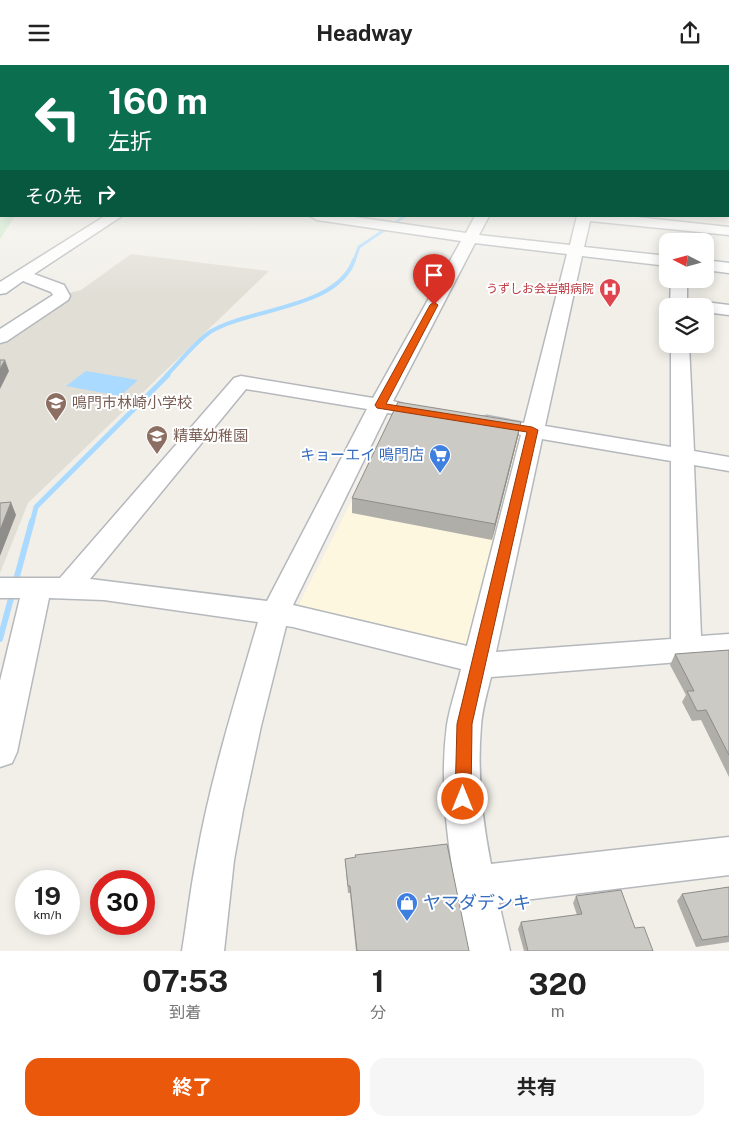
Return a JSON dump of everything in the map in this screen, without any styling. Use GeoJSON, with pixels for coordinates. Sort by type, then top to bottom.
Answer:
{"type":"FeatureCollection","features":[{"type":"Feature","properties":{"kind":"street"},"geometry":{"type":"LineString","coordinates":[[0,289],[113,217]]}},
{"type":"Feature","properties":{"kind":"street"},"geometry":{"type":"LineString","coordinates":[[331,217],[476,227],[577,250],[659,260]]}},
{"type":"Feature","properties":{"kind":"street"},"geometry":{"type":"LineString","coordinates":[[489,951],[474,886],[463,799],[464,724],[584,217]]}},
{"type":"Feature","properties":{"kind":"street"},"geometry":{"type":"LineString","coordinates":[[601,217],[668,221],[729,231]]}},
{"type":"Feature","properties":{"kind":"street"},"geometry":{"type":"LineString","coordinates":[[204,951],[215,860],[225,811],[244,726],[275,613],[380,405],[476,227]]}},
{"type":"Feature","properties":{"kind":"street"},"geometry":{"type":"LineString","coordinates":[[714,266],[729,268]]}},
{"type":"Feature","properties":{"kind":"street"},"geometry":{"type":"LineString","coordinates":[[0,337],[62,296],[58,289],[22,275]]}},
{"type":"Feature","properties":{"kind":"street"},"geometry":{"type":"LineString","coordinates":[[714,308],[729,310]]}},
{"type":"Feature","properties":{"kind":"street"},"geometry":{"type":"LineString","coordinates":[[680,353],[686,650]]}},
{"type":"Feature","properties":{"kind":"street"},"geometry":{"type":"LineString","coordinates":[[67,587],[241,382],[418,412]]}},
{"type":"Feature","properties":{"kind":"street"},"geometry":{"type":"LineString","coordinates":[[466,419],[729,464]]}},
{"type":"Feature","properties":{"kind":"street"},"geometry":{"type":"LineString","coordinates":[[0,752],[33,587]]}},
{"type":"Feature","properties":{"kind":"street"},"geometry":{"type":"LineString","coordinates":[[0,588],[67,587],[104,590],[293,615],[479,663],[494,665],[729,646]]}},
{"type":"Feature","properties":{"kind":"street"},"geometry":{"type":"LineString","coordinates":[[474,886],[729,856]]}},
{"type":"Feature","properties":{"kind":"shaded area","name":"鳴門市林崎小学校"},"geometry":{"type":"Polygon","coordinates":[[[131,254],[269,271],[28,503],[0,573],[0,342],[69,293],[81,290],[131,254]]]}},
{"type":"Feature","properties":{"kind":"shaded area"},"geometry":{"type":"Polygon","coordinates":[[[397,412],[522,433],[466,647],[297,608],[397,412]]]}},
{"type":"Feature","properties":{"kind":"green space"},"geometry":{"type":"Polygon","coordinates":[[[0,217],[14,217],[0,239],[0,217]]]}},
{"type":"Feature","properties":{"kind":"water"},"geometry":{"type":"Polygon","coordinates":[[[86,371],[138,380],[120,396],[66,386],[86,371]]]}},
{"type":"Feature","properties":{"kind":"building"},"geometry":{"type":"Polygon","coordinates":[[[0,360],[5,360],[0,369],[0,360]]]}},
{"type":"Feature","properties":{"kind":"building","name":"キョーエイ 鳴門店"},"geometry":{"type":"Polygon","coordinates":[[[398,402],[521,422],[495,524],[352,498],[398,402]]]}},
{"type":"Feature","properties":{"kind":"building"},"geometry":{"type":"Polygon","coordinates":[[[11,502],[0,530],[0,503],[11,502]]]}},
{"type":"Feature","properties":{"kind":"building"},"geometry":{"type":"Polygon","coordinates":[[[729,650],[729,755],[706,710],[697,711],[687,691],[694,691],[675,654],[729,650]]]}},
{"type":"Feature","properties":{"kind":"building","name":"ヤマダデンキ"},"geometry":{"type":"Polygon","coordinates":[[[447,844],[469,951],[357,951],[345,859],[356,857],[355,855],[447,844]]]}},
{"type":"Feature","properties":{"kind":"building"},"geometry":{"type":"Polygon","coordinates":[[[729,887],[729,936],[702,940],[682,894],[729,887]]]}},
{"type":"Feature","properties":{"kind":"building"},"geometry":{"type":"Polygon","coordinates":[[[621,890],[635,928],[644,927],[653,951],[528,951],[521,922],[582,914],[576,896],[621,890]]]}},
{"type":"Feature","properties":{"kind":"waterway"},"geometry":{"type":"LineString","coordinates":[[354,261],[359,247],[404,217]]}},
{"type":"Feature","properties":{"kind":"waterway"},"geometry":{"type":"LineString","coordinates":[[166,376],[210,332],[227,324],[311,298],[330,289],[345,276],[354,260]]}},
{"type":"Feature","properties":{"kind":"waterway"},"geometry":{"type":"LineString","coordinates":[[32,523],[36,507],[168,375]]}},
{"type":"Feature","properties":{"kind":"waterway"},"geometry":{"type":"LineString","coordinates":[[0,639],[32,521]]}},
{"type":"Feature","properties":{"kind":"place","name":"うずしお会岩朝病院"},"geometry":{"type":"Point","coordinates":[610,308]}},
{"type":"Feature","properties":{"kind":"place","name":"鳴門市林崎小学校"},"geometry":{"type":"Point","coordinates":[56,422]}},
{"type":"Feature","properties":{"kind":"place","name":"精華幼稚園"},"geometry":{"type":"Point","coordinates":[157,455]}},
{"type":"Feature","properties":{"kind":"place","name":"キョーエイ 鳴門店"},"geometry":{"type":"Point","coordinates":[440,474]}},
{"type":"Feature","properties":{"kind":"place","name":"ヤマダデンキ"},"geometry":{"type":"Point","coordinates":[407,922]}},
{"type":"Feature","properties":{"kind":"route"},"geometry":{"type":"LineString","coordinates":[[434,305],[380,405],[532,430],[464,724],[463,799]]}}]}
